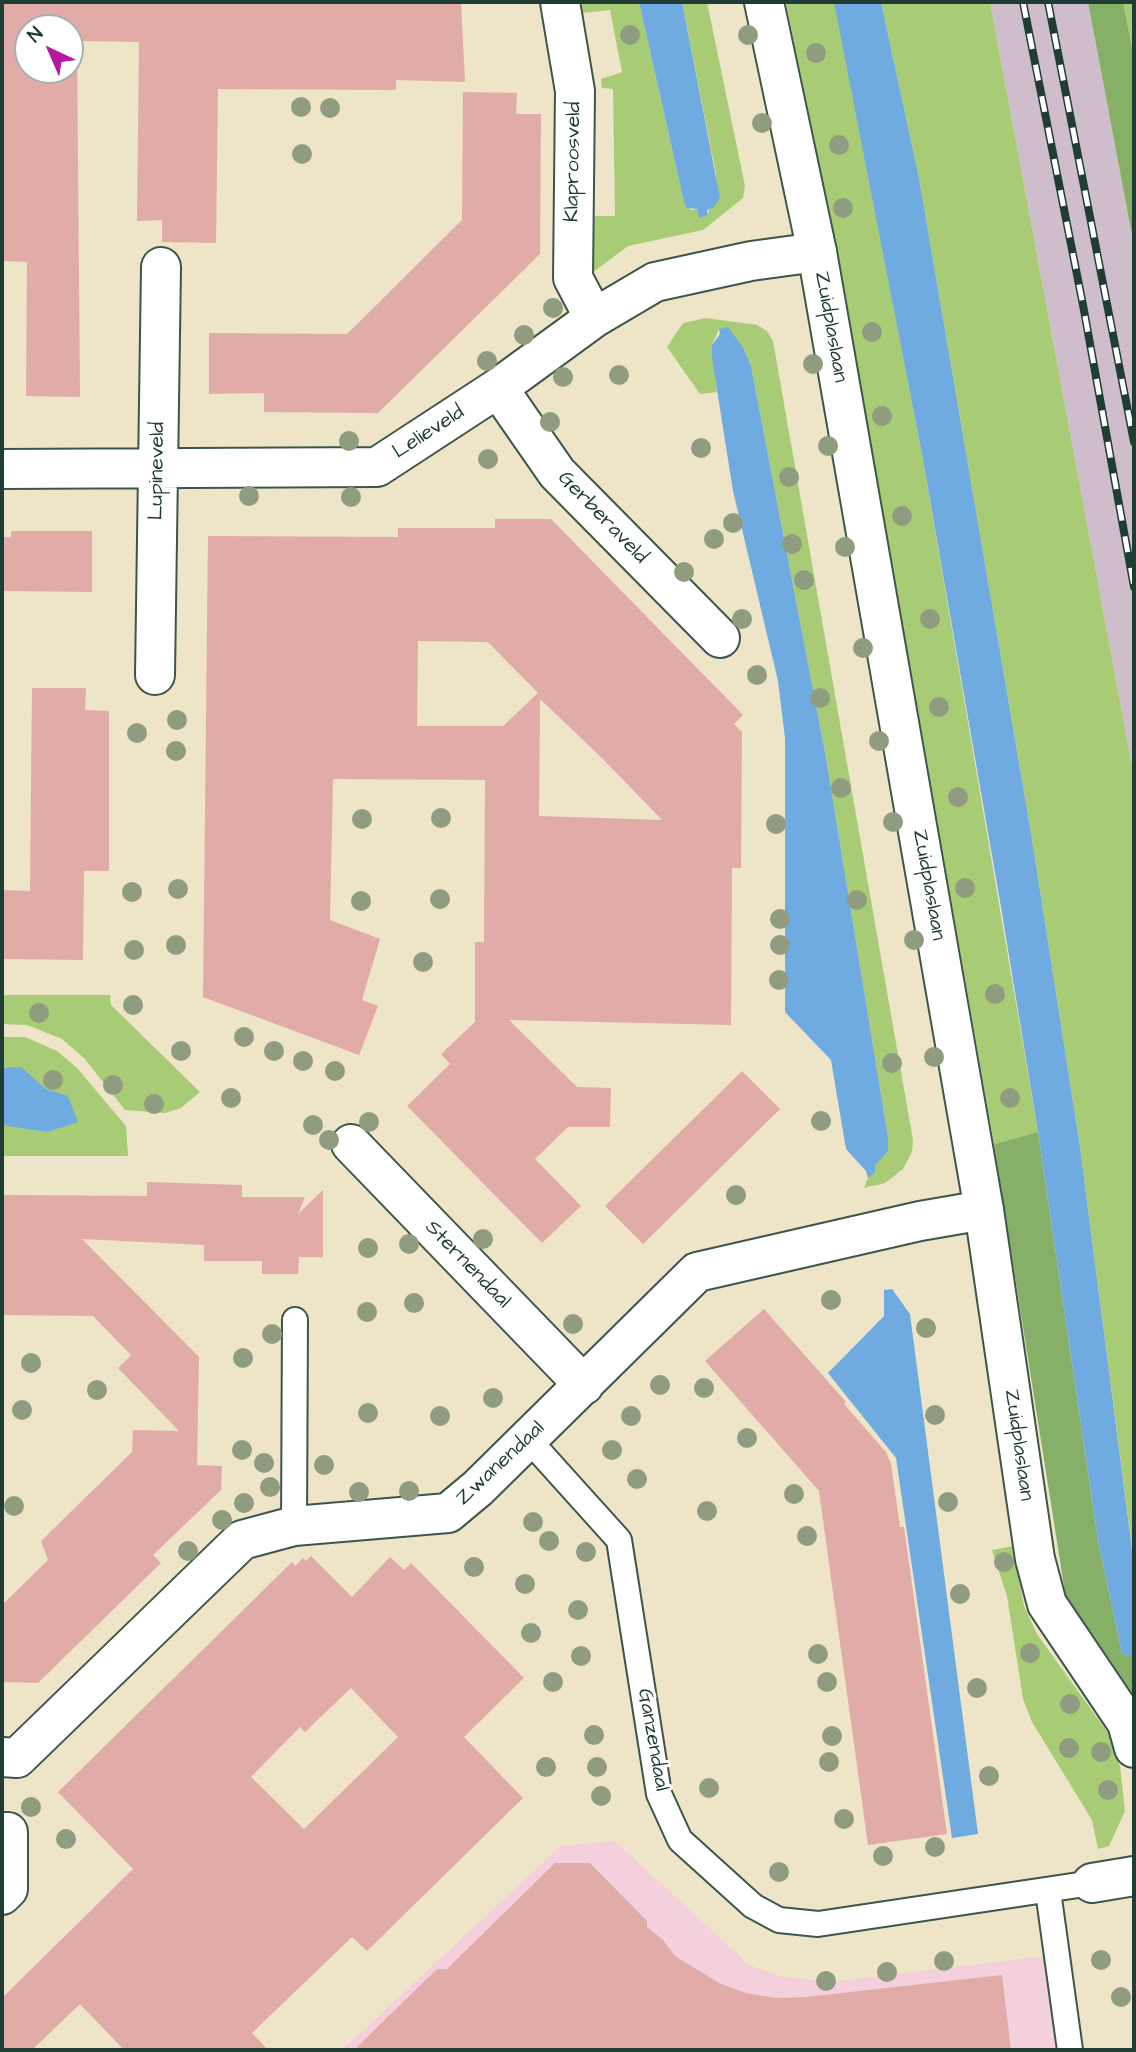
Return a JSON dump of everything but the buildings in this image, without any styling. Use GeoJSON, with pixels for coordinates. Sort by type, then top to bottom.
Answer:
{"type":"FeatureCollection","features":[{"type":"Feature","properties":{"kind":"street","name":"Klaproosveld"},"geometry":{"type":"LineString","coordinates":[[559,2],[575,91],[573,278],[594,318]]}},
{"type":"Feature","properties":{"kind":"street","name":"Zuidplaslaan"},"geometry":{"type":"LineString","coordinates":[[764,2],[817,252],[985,1210],[1035,1559],[1047,1604],[1127,1723],[1134,1748]]}},
{"type":"Feature","properties":{"kind":"street","name":"Lelieveld"},"geometry":{"type":"LineString","coordinates":[[2,469],[377,467],[498,387],[594,318],[655,282],[751,261],[817,252]]}},
{"type":"Feature","properties":{"kind":"street","name":"Lupineveld"},"geometry":{"type":"LineString","coordinates":[[155,675],[161,267]]}},
{"type":"Feature","properties":{"kind":"street","name":"Gerberaveld"},"geometry":{"type":"LineString","coordinates":[[498,387],[557,473],[719,638]]}},
{"type":"Feature","properties":{"kind":"street","name":"Sternendaal"},"geometry":{"type":"LineString","coordinates":[[351,1144],[584,1385]]}},
{"type":"Feature","properties":{"kind":"street","name":"Zwanendaal"},"geometry":{"type":"LineString","coordinates":[[2,1757],[17,1758],[242,1540],[294,1526],[448,1513],[584,1385],[697,1272],[920,1221],[985,1210]]}},
{"type":"Feature","properties":{"kind":"street"},"geometry":{"type":"LineString","coordinates":[[2,1832],[8,1832],[8,1889],[2,1895]]}},
{"type":"Feature","properties":{"kind":"street","name":"Ganzendaal"},"geometry":{"type":"LineString","coordinates":[[1092,1883],[1134,1876]]}},
{"type":"Feature","properties":{"kind":"lane"},"geometry":{"type":"LineString","coordinates":[[294,1526],[295,1320]]}},
{"type":"Feature","properties":{"kind":"lane","name":"Ganzendaal"},"geometry":{"type":"LineString","coordinates":[[528,1439],[619,1540],[659,1794],[680,1839],[753,1906],[779,1920],[818,1924],[1092,1883]]}},
{"type":"Feature","properties":{"kind":"lane"},"geometry":{"type":"LineString","coordinates":[[1048,1891],[1070,2050]]}},
{"type":"Feature","properties":{"kind":"shaded area"},"geometry":{"type":"Polygon","coordinates":[[[990,2],[1088,2],[1134,246],[1134,777],[990,2]]]}},
{"type":"Feature","properties":{"kind":"shaded area"},"geometry":{"type":"Polygon","coordinates":[[[615,1841],[749,1965],[783,1977],[830,1982],[1046,1956],[1058,2050],[342,2050],[561,1846],[615,1841]]]}},
{"type":"Feature","properties":{"kind":"green space"},"geometry":{"type":"Polygon","coordinates":[[[582,2],[639,2],[684,202],[691,210],[698,209],[699,217],[708,215],[716,174],[682,2],[707,2],[745,186],[743,198],[703,230],[628,246],[592,273],[590,216],[615,216],[613,89],[602,88],[601,79],[622,72],[610,10],[583,13],[582,2]]]}},
{"type":"Feature","properties":{"kind":"green space"},"geometry":{"type":"Polygon","coordinates":[[[786,2],[835,2],[922,454],[1038,1132],[994,1144],[847,307],[786,2]]]}},
{"type":"Feature","properties":{"kind":"green space"},"geometry":{"type":"Polygon","coordinates":[[[881,2],[990,2],[1134,777],[1134,1563],[1080,1147],[1031,833],[919,178],[881,2]]]}},
{"type":"Feature","properties":{"kind":"green space"},"geometry":{"type":"Polygon","coordinates":[[[1088,2],[1123,2],[1134,57],[1134,246],[1088,2]]]}},
{"type":"Feature","properties":{"kind":"green space"},"geometry":{"type":"Polygon","coordinates":[[[1123,2],[1134,2],[1134,57],[1123,2]]]}},
{"type":"Feature","properties":{"kind":"green space"},"geometry":{"type":"Polygon","coordinates":[[[706,318],[757,325],[767,331],[773,341],[913,1140],[912,1152],[903,1169],[885,1183],[864,1188],[868,1178],[875,1173],[875,1166],[888,1151],[888,1137],[825,752],[751,366],[743,347],[728,328],[719,329],[712,345],[717,392],[700,394],[667,347],[683,323],[706,318]]]}},
{"type":"Feature","properties":{"kind":"green space"},"geometry":{"type":"Polygon","coordinates":[[[2,995],[110,995],[111,1005],[200,1092],[181,1108],[165,1113],[125,1110],[85,1059],[62,1039],[27,1025],[2,1024],[2,995]]]}},
{"type":"Feature","properties":{"kind":"green space"},"geometry":{"type":"Polygon","coordinates":[[[2,1037],[25,1037],[57,1051],[77,1068],[126,1126],[128,1156],[2,1156],[2,1037]]]}},
{"type":"Feature","properties":{"kind":"green space"},"geometry":{"type":"Polygon","coordinates":[[[1038,1132],[1098,1540],[1122,1654],[1134,1657],[1134,1690],[1129,1695],[1067,1605],[994,1144],[1038,1132]]]}},
{"type":"Feature","properties":{"kind":"green space"},"geometry":{"type":"Polygon","coordinates":[[[1013,1546],[1024,1606],[1037,1634],[1108,1733],[1120,1766],[1125,1811],[1109,1846],[1098,1849],[1092,1820],[1032,1722],[1023,1699],[1007,1596],[992,1550],[1013,1546]]]}},
{"type":"Feature","properties":{"kind":"water"},"geometry":{"type":"Polygon","coordinates":[[[639,2],[682,2],[720,198],[713,208],[707,210],[708,215],[699,218],[697,209],[687,208],[684,202],[639,2]]]}},
{"type":"Feature","properties":{"kind":"water"},"geometry":{"type":"Polygon","coordinates":[[[834,2],[881,2],[919,178],[1031,833],[1080,1147],[1134,1565],[1134,1657],[1122,1654],[1098,1540],[1038,1132],[1001,907],[922,454],[834,2]]]}},
{"type":"Feature","properties":{"kind":"water"},"geometry":{"type":"Polygon","coordinates":[[[728,327],[743,347],[751,366],[825,752],[888,1137],[888,1151],[875,1166],[875,1173],[868,1178],[866,1171],[846,1149],[831,1060],[785,1012],[785,738],[778,681],[733,491],[712,358],[712,345],[720,334],[719,329],[728,327]]]}},
{"type":"Feature","properties":{"kind":"water"},"geometry":{"type":"Polygon","coordinates":[[[21,1067],[46,1089],[68,1096],[78,1122],[47,1132],[2,1125],[2,1068],[21,1067]]]}},
{"type":"Feature","properties":{"kind":"water"},"geometry":{"type":"Polygon","coordinates":[[[892,1289],[910,1314],[978,1834],[952,1838],[896,1458],[828,1373],[884,1316],[884,1290],[892,1289]]]}},
{"type":"Feature","properties":{"kind":"railway"},"geometry":{"type":"LineString","coordinates":[[1023,2],[1083,305],[1134,587]]}},
{"type":"Feature","properties":{"kind":"railway"},"geometry":{"type":"LineString","coordinates":[[1048,2],[1134,442]]}}]}
